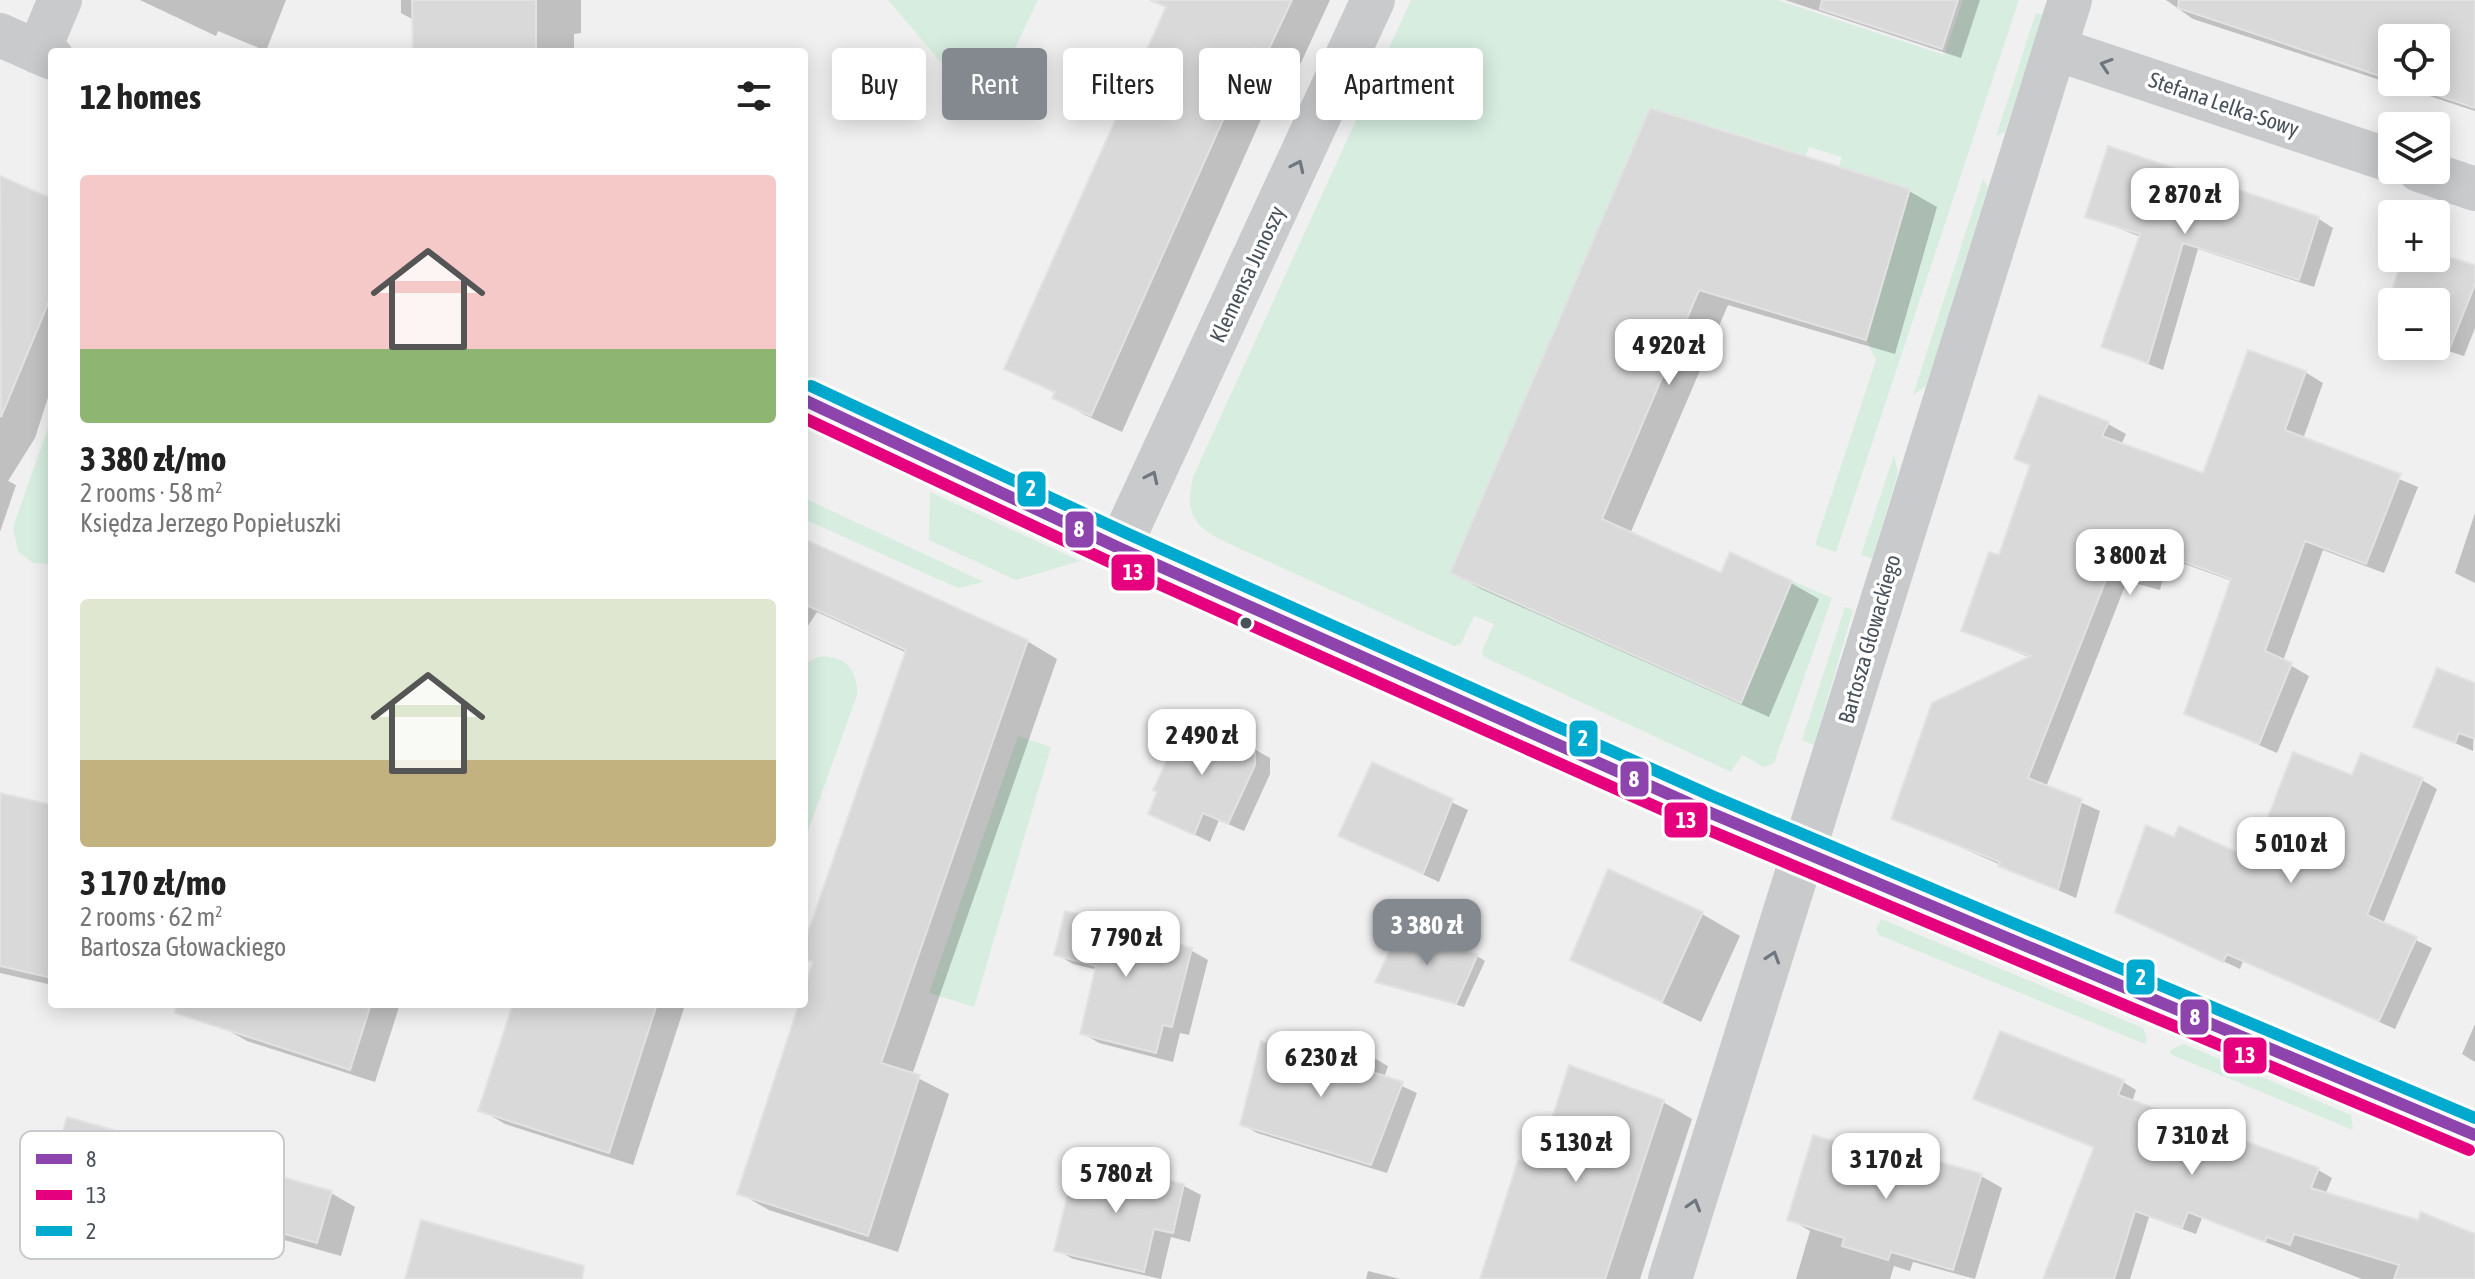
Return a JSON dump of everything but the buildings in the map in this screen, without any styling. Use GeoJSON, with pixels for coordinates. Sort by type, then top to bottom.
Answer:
{"type":"FeatureCollection","features":[{"type":"Feature","properties":{"kind":"street"},"geometry":{"type":"LineString","coordinates":[[30,48],[60,0]]}},
{"type":"Feature","properties":{"kind":"street","name":"Klemensa Junoszy"},"geometry":{"type":"LineString","coordinates":[[1119,548],[1373,0]]}},
{"type":"Feature","properties":{"kind":"street","name":"Bartosza Głowackiego"},"geometry":{"type":"LineString","coordinates":[[1670,1279],[1777,946],[1803,852],[2070,0]]}},
{"type":"Feature","properties":{"kind":"street","name":"Stefana Lelka-Sowy"},"geometry":{"type":"LineString","coordinates":[[2056,49],[2378,156]]}},
{"type":"Feature","properties":{"kind":"street"},"geometry":{"type":"LineString","coordinates":[[2450,181],[2475,189]]}},
{"type":"Feature","properties":{"kind":"street"},"geometry":{"type":"LineString","coordinates":[[808,402],[1119,548],[1803,852],[2475,1135]]}},
{"type":"Feature","properties":{"kind":"green space"},"geometry":{"type":"Polygon","coordinates":[[[888,0],[1038,0],[1015,48],[942,48],[942,64],[888,0]]]}},
{"type":"Feature","properties":{"kind":"green space"},"geometry":{"type":"Polygon","coordinates":[[[1411,0],[1777,0],[1944,55],[1963,0],[2019,0],[1836,552],[1815,545],[1876,360],[1866,339],[1910,189],[1839,166],[1842,157],[1809,147],[1806,155],[1651,108],[1451,573],[1740,703],[1792,581],[1832,598],[1774,763],[1764,767],[1742,755],[1731,772],[1484,657],[1482,651],[1494,624],[1474,616],[1461,644],[1454,646],[1219,539],[1202,527],[1192,514],[1190,498],[1193,477],[1356,120],[1483,120],[1483,48],[1389,48],[1411,0]]]}},
{"type":"Feature","properties":{"kind":"green space"},"geometry":{"type":"Polygon","coordinates":[[[2036,13],[2043,15],[2005,132],[1996,136],[2036,13]]]}},
{"type":"Feature","properties":{"kind":"green space"},"geometry":{"type":"Polygon","coordinates":[[[1983,179],[1988,187],[1926,386],[1913,395],[1983,179]]]}},
{"type":"Feature","properties":{"kind":"green space"},"geometry":{"type":"Polygon","coordinates":[[[48,428],[48,564],[33,563],[18,551],[13,527],[48,428]]]}},
{"type":"Feature","properties":{"kind":"green space"},"geometry":{"type":"Polygon","coordinates":[[[1894,455],[1898,473],[1872,558],[1861,555],[1894,455]]]}},
{"type":"Feature","properties":{"kind":"green space"},"geometry":{"type":"Polygon","coordinates":[[[930,492],[1080,561],[1016,580],[929,540],[930,492]]]}},
{"type":"Feature","properties":{"kind":"green space"},"geometry":{"type":"Polygon","coordinates":[[[808,500],[984,582],[958,588],[808,521],[808,500]]]}},
{"type":"Feature","properties":{"kind":"green space"},"geometry":{"type":"Polygon","coordinates":[[[1845,607],[1853,610],[1814,745],[1802,740],[1845,607]]]}},
{"type":"Feature","properties":{"kind":"green space"},"geometry":{"type":"Polygon","coordinates":[[[818,657],[842,661],[852,671],[857,695],[808,831],[808,662],[818,657]]]}},
{"type":"Feature","properties":{"kind":"green space"},"geometry":{"type":"Polygon","coordinates":[[[1018,736],[1051,747],[974,1007],[929,993],[1018,736]]]}},
{"type":"Feature","properties":{"kind":"green space"},"geometry":{"type":"Polygon","coordinates":[[[1881,919],[2143,1028],[2147,1039],[2145,1044],[1879,935],[1876,929],[1881,919]]]}},
{"type":"Feature","properties":{"kind":"green space"},"geometry":{"type":"Polygon","coordinates":[[[2184,1044],[2351,1115],[2353,1130],[2170,1054],[2172,1049],[2184,1044]]]}},
{"type":"Feature","properties":{"kind":"transit line","name":"2"},"geometry":{"type":"LineString","coordinates":[[811,386],[1126,533],[1712,796],[2475,1118]]}},
{"type":"Feature","properties":{"kind":"transit line","name":"8"},"geometry":{"type":"LineString","coordinates":[[808,402],[1119,548],[1706,811],[2475,1135]]}},
{"type":"Feature","properties":{"kind":"transit line","name":"13"},"geometry":{"type":"LineString","coordinates":[[808,420],[1112,563],[1699,826],[2469,1150]]}}]}
